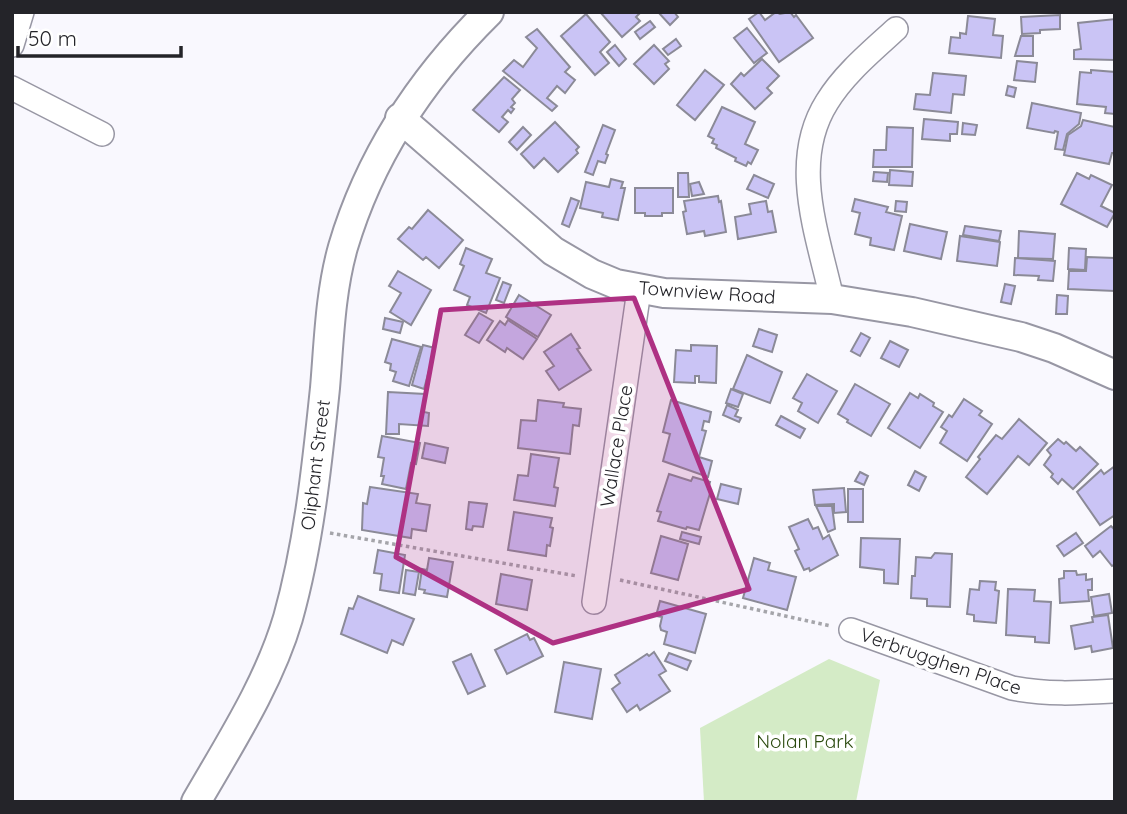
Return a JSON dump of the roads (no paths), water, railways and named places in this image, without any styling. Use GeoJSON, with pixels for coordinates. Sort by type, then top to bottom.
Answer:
{"type":"FeatureCollection","features":[{"type":"Feature","properties":{"kind":"street"},"geometry":{"type":"LineString","coordinates":[[12,45],[22,12]]}},
{"type":"Feature","properties":{"kind":"street"},"geometry":{"type":"LineString","coordinates":[[400,118],[461,40],[489,12]]}},
{"type":"Feature","properties":{"kind":"street"},"geometry":{"type":"LineString","coordinates":[[832,299],[810,200],[807,170],[809,146],[827,101],[859,63],[896,29]]}},
{"type":"Feature","properties":{"kind":"street"},"geometry":{"type":"LineString","coordinates":[[12,88],[102,134]]}},
{"type":"Feature","properties":{"kind":"street","name":"Townview Road"},"geometry":{"type":"LineString","coordinates":[[400,118],[553,251],[592,274],[616,284],[664,293],[832,299],[912,312],[1021,337],[1054,348],[1115,375]]}},
{"type":"Feature","properties":{"kind":"street","name":"Oliphant Street"},"geometry":{"type":"LineString","coordinates":[[197,802],[249,709],[271,663],[287,619],[307,528],[325,386],[331,311],[342,249],[370,176],[400,118]]}},
{"type":"Feature","properties":{"kind":"street","name":"Wallace Place"},"geometry":{"type":"LineString","coordinates":[[594,602],[639,290]]}},
{"type":"Feature","properties":{"kind":"street","name":"Verbrugghen Place"},"geometry":{"type":"LineString","coordinates":[[851,630],[1012,688],[1035,693],[1065,694],[1115,691]]}},
{"type":"Feature","properties":{"kind":"park label","name":"Nolan Park"},"geometry":{"type":"Point","coordinates":[805,741]}}]}
